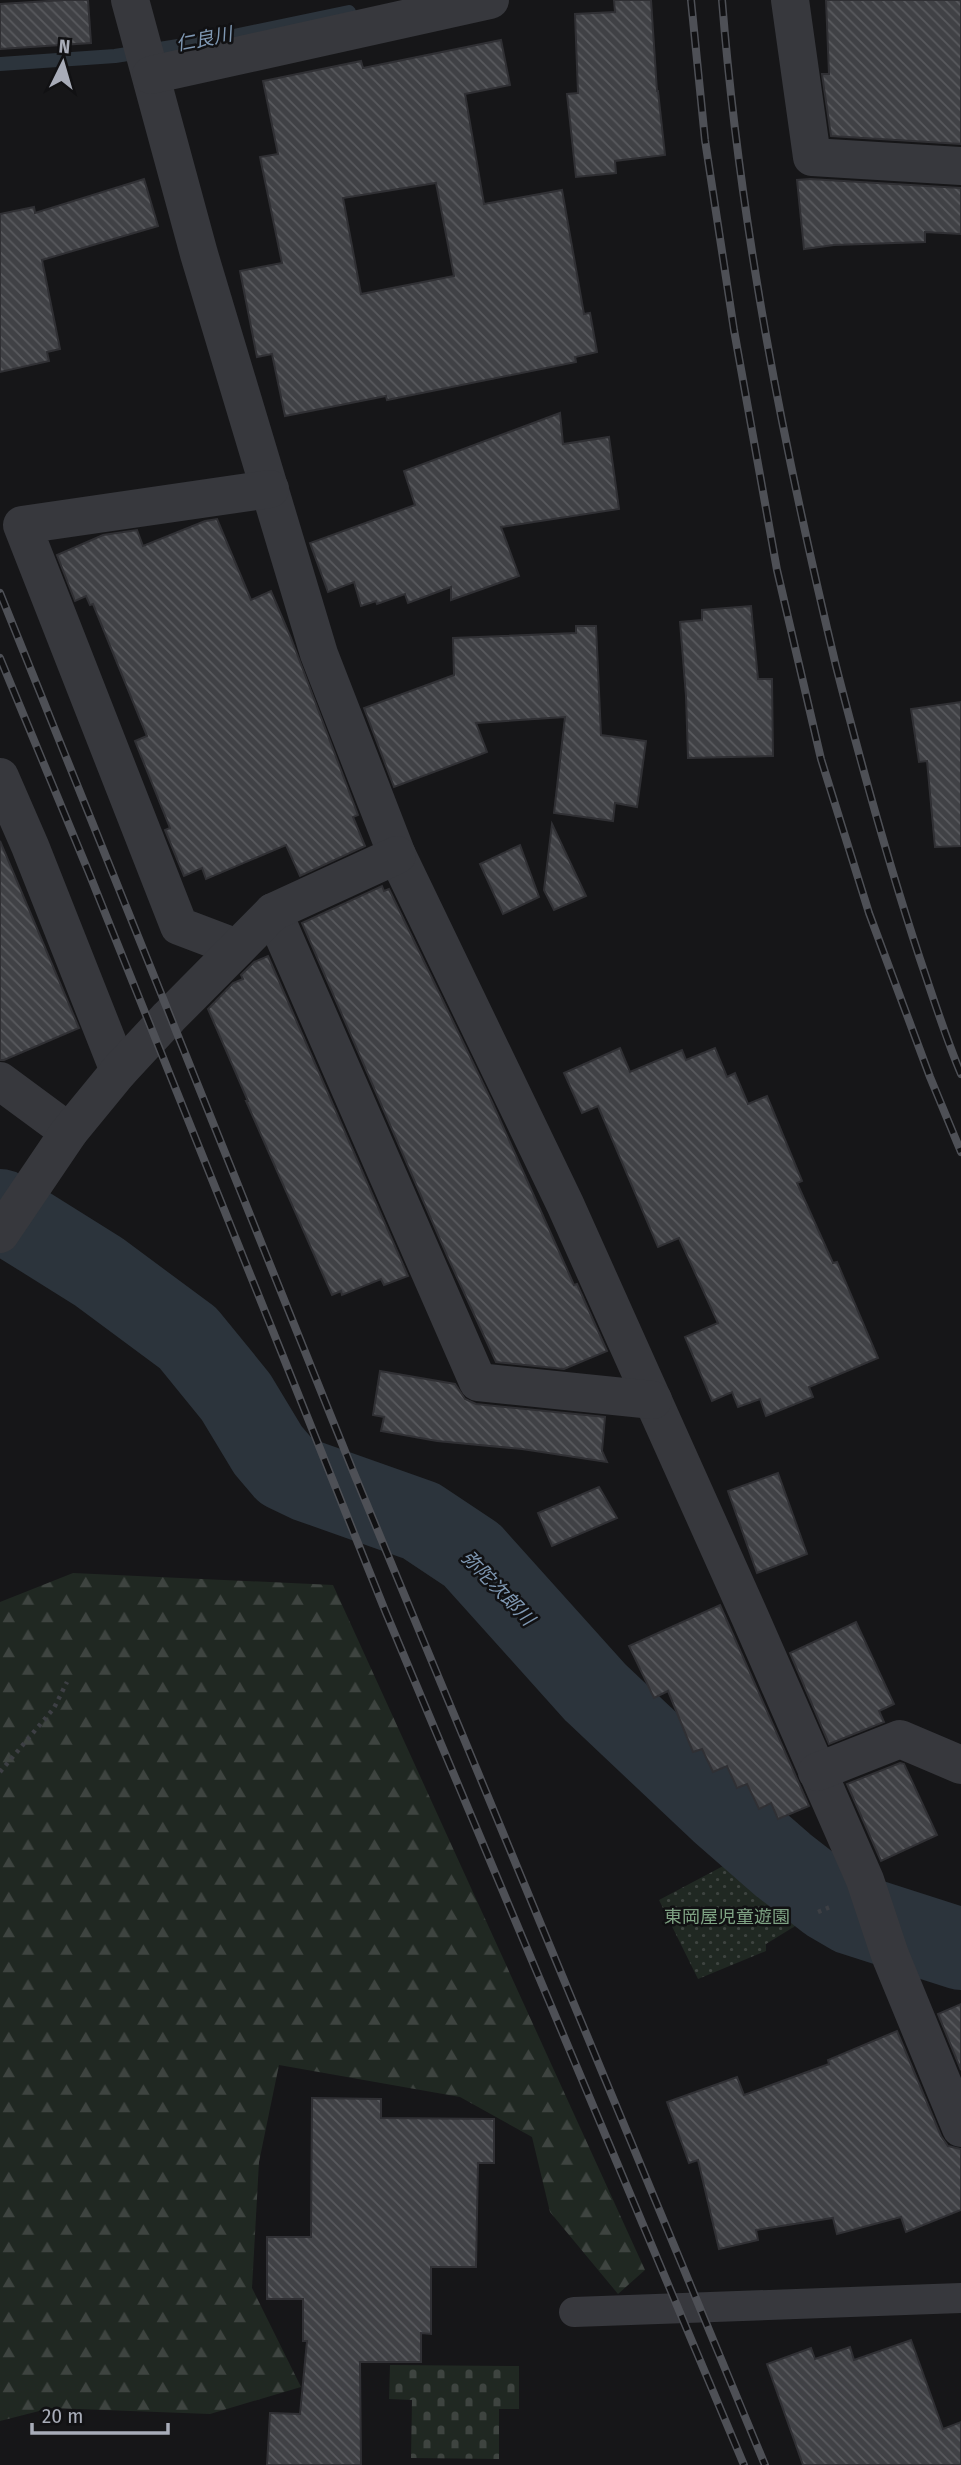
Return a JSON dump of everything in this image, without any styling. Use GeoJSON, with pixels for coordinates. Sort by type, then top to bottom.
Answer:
{"type":"FeatureCollection","features":[{"type":"Feature","properties":{"kind":"street"},"geometry":{"type":"LineString","coordinates":[[150,73],[490,0]]}},
{"type":"Feature","properties":{"kind":"street"},"geometry":{"type":"LineString","coordinates":[[790,0],[812,157],[961,166]]}},
{"type":"Feature","properties":{"kind":"street"},"geometry":{"type":"LineString","coordinates":[[133,11],[199,254],[320,654],[397,855],[565,1204],[653,1400],[865,1881],[890,1955],[961,2128]]}},
{"type":"Feature","properties":{"kind":"street"},"geometry":{"type":"LineString","coordinates":[[237,948],[178,926],[22,525],[270,489]]}},
{"type":"Feature","properties":{"kind":"street"},"geometry":{"type":"LineString","coordinates":[[0,777],[15,852],[119,1071]]}},
{"type":"Feature","properties":{"kind":"street"},"geometry":{"type":"LineString","coordinates":[[2,1232],[69,1132],[119,1071],[273,912],[397,855]]}},
{"type":"Feature","properties":{"kind":"street"},"geometry":{"type":"LineString","coordinates":[[273,912],[478,1382],[653,1400]]}},
{"type":"Feature","properties":{"kind":"street"},"geometry":{"type":"LineString","coordinates":[[0,1082],[69,1132]]}},
{"type":"Feature","properties":{"kind":"street"},"geometry":{"type":"LineString","coordinates":[[817,1772],[900,1739],[961,1765]]}},
{"type":"Feature","properties":{"kind":"street"},"geometry":{"type":"LineString","coordinates":[[575,2312],[961,2298]]}},
{"type":"Feature","properties":{"kind":"path"},"geometry":{"type":"LineString","coordinates":[[0,1772],[54,1708],[67,1682]]}},
{"type":"Feature","properties":{"kind":"path"},"geometry":{"type":"LineString","coordinates":[[818,1912],[826,1908]]}},
{"type":"Feature","properties":{"kind":"green space"},"geometry":{"type":"Polygon","coordinates":[[[73,1573],[333,1585],[645,2270],[618,2294],[550,2212],[532,2137],[460,2097],[279,2065],[259,2162],[252,2288],[301,2387],[210,2414],[51,2408],[0,2421],[0,1602],[73,1573]]]}},
{"type":"Feature","properties":{"kind":"green space","name":"東岡屋児童遊園"},"geometry":{"type":"Polygon","coordinates":[[[742,1856],[818,1912],[766,1944],[766,1951],[698,1979],[659,1900],[742,1856]]]}},
{"type":"Feature","properties":{"kind":"green space"},"geometry":{"type":"Polygon","coordinates":[[[390,2365],[519,2366],[519,2409],[499,2409],[499,2459],[411,2458],[412,2400],[389,2399],[390,2365]]]}},
{"type":"Feature","properties":{"kind":"water"},"geometry":{"type":"Polygon","coordinates":[[[0,1203],[68,1243],[61,1255],[0,1218],[0,1203]]]}},
{"type":"Feature","properties":{"kind":"building"},"geometry":{"type":"Polygon","coordinates":[[[88,0],[91,43],[0,49],[0,4],[88,0]]]}},
{"type":"Feature","properties":{"kind":"building"},"geometry":{"type":"Polygon","coordinates":[[[614,0],[651,0],[657,91],[665,155],[615,161],[616,173],[576,177],[567,94],[578,93],[575,14],[615,12],[614,0]]]}},
{"type":"Feature","properties":{"kind":"building"},"geometry":{"type":"Polygon","coordinates":[[[826,0],[961,0],[961,144],[831,136],[822,74],[829,74],[826,0]]]}},
{"type":"Feature","properties":{"kind":"building"},"geometry":{"type":"Polygon","coordinates":[[[501,40],[510,85],[465,94],[484,204],[562,190],[584,314],[590,313],[597,352],[575,357],[576,362],[387,400],[386,396],[285,416],[272,354],[257,357],[240,271],[282,263],[260,157],[278,154],[263,81],[361,61],[363,68],[501,40]],[[436,183],[343,198],[361,294],[454,276],[436,183]]]}},
{"type":"Feature","properties":{"kind":"building"},"geometry":{"type":"Polygon","coordinates":[[[144,179],[158,226],[42,260],[60,349],[47,352],[49,361],[0,372],[0,214],[34,207],[35,213],[144,179]]]}},
{"type":"Feature","properties":{"kind":"building"},"geometry":{"type":"Polygon","coordinates":[[[797,180],[961,188],[961,234],[925,232],[925,242],[834,245],[804,249],[797,180]]]}},
{"type":"Feature","properties":{"kind":"building"},"geometry":{"type":"Polygon","coordinates":[[[560,413],[563,444],[609,437],[619,509],[501,527],[519,576],[451,600],[451,587],[408,603],[405,594],[377,604],[376,601],[361,606],[354,582],[328,592],[310,543],[415,505],[404,471],[560,413]]]}},
{"type":"Feature","properties":{"kind":"building"},"geometry":{"type":"Polygon","coordinates":[[[217,519],[251,600],[271,591],[358,815],[353,817],[365,846],[300,876],[286,845],[206,879],[202,868],[184,876],[165,830],[170,828],[135,741],[147,736],[93,604],[90,605],[86,596],[75,601],[57,555],[103,535],[137,530],[143,546],[205,521],[217,519]]]}},
{"type":"Feature","properties":{"kind":"building"},"geometry":{"type":"Polygon","coordinates":[[[751,606],[758,679],[772,679],[773,756],[688,758],[680,622],[702,620],[702,610],[751,606]]]}},
{"type":"Feature","properties":{"kind":"building"},"geometry":{"type":"Polygon","coordinates":[[[576,626],[596,626],[601,735],[646,741],[637,807],[615,803],[613,821],[554,813],[565,717],[476,723],[487,752],[394,787],[364,708],[454,675],[453,638],[576,633],[576,626]]]}},
{"type":"Feature","properties":{"kind":"building"},"geometry":{"type":"Polygon","coordinates":[[[961,702],[961,846],[935,847],[927,761],[919,762],[911,709],[961,702]]]}},
{"type":"Feature","properties":{"kind":"building"},"geometry":{"type":"Polygon","coordinates":[[[552,824],[586,896],[554,910],[544,890],[552,824]]]}},
{"type":"Feature","properties":{"kind":"building"},"geometry":{"type":"Polygon","coordinates":[[[0,841],[79,1028],[4,1060],[0,1060],[0,841]]]}},
{"type":"Feature","properties":{"kind":"building"},"geometry":{"type":"Polygon","coordinates":[[[520,845],[539,897],[503,914],[480,864],[520,845]]]}},
{"type":"Feature","properties":{"kind":"building"},"geometry":{"type":"Polygon","coordinates":[[[382,886],[384,891],[389,889],[492,1102],[574,1285],[577,1284],[607,1351],[564,1369],[496,1362],[302,923],[382,886]]]}},
{"type":"Feature","properties":{"kind":"building"},"geometry":{"type":"Polygon","coordinates":[[[268,956],[408,1276],[384,1285],[381,1279],[342,1295],[341,1291],[332,1295],[246,1101],[208,1009],[233,983],[243,979],[241,975],[254,962],[268,956]]]}},
{"type":"Feature","properties":{"kind":"building"},"geometry":{"type":"Polygon","coordinates":[[[620,1048],[630,1072],[682,1050],[686,1060],[715,1048],[727,1077],[735,1073],[748,1104],[767,1096],[802,1181],[797,1183],[833,1263],[837,1262],[878,1358],[809,1387],[813,1397],[766,1416],[760,1399],[738,1407],[732,1392],[712,1401],[685,1337],[718,1323],[679,1238],[658,1247],[598,1106],[582,1113],[564,1073],[620,1048]]]}},
{"type":"Feature","properties":{"kind":"building"},"geometry":{"type":"Polygon","coordinates":[[[380,1371],[455,1384],[465,1399],[476,1404],[605,1417],[602,1451],[607,1462],[522,1449],[437,1441],[381,1431],[384,1417],[373,1415],[380,1371]]]}},
{"type":"Feature","properties":{"kind":"building"},"geometry":{"type":"Polygon","coordinates":[[[778,1473],[807,1554],[757,1573],[728,1491],[778,1473]]]}},
{"type":"Feature","properties":{"kind":"building"},"geometry":{"type":"Polygon","coordinates":[[[599,1487],[617,1518],[552,1546],[538,1513],[599,1487]]]}},
{"type":"Feature","properties":{"kind":"building"},"geometry":{"type":"Polygon","coordinates":[[[720,1605],[809,1806],[778,1819],[771,1803],[759,1809],[747,1784],[737,1788],[727,1766],[713,1772],[702,1749],[693,1752],[668,1691],[654,1698],[629,1646],[720,1605]]]}},
{"type":"Feature","properties":{"kind":"building"},"geometry":{"type":"Polygon","coordinates":[[[856,1622],[894,1704],[879,1711],[884,1722],[829,1744],[790,1653],[856,1622]]]}},
{"type":"Feature","properties":{"kind":"building"},"geometry":{"type":"Polygon","coordinates":[[[900,1763],[904,1764],[937,1835],[881,1861],[847,1784],[900,1763]]]}},
{"type":"Feature","properties":{"kind":"building"},"geometry":{"type":"Polygon","coordinates":[[[961,2004],[961,2070],[938,2014],[961,2004]]]}},
{"type":"Feature","properties":{"kind":"building"},"geometry":{"type":"Polygon","coordinates":[[[897,2031],[941,2136],[948,2146],[961,2149],[961,2210],[906,2232],[901,2217],[837,2234],[833,2218],[756,2230],[758,2240],[719,2249],[698,2160],[689,2163],[667,2102],[737,2077],[744,2095],[829,2064],[828,2060],[897,2031]]]}},
{"type":"Feature","properties":{"kind":"building"},"geometry":{"type":"Polygon","coordinates":[[[312,2098],[381,2099],[381,2118],[494,2119],[494,2163],[478,2163],[476,2267],[431,2267],[431,2334],[421,2333],[421,2362],[360,2362],[361,2465],[267,2465],[270,2413],[300,2414],[307,2341],[303,2341],[303,2299],[267,2299],[267,2237],[311,2237],[312,2098]]]}},
{"type":"Feature","properties":{"kind":"building"},"geometry":{"type":"Polygon","coordinates":[[[911,2340],[943,2429],[961,2422],[961,2465],[803,2465],[767,2364],[811,2348],[815,2359],[850,2347],[854,2360],[911,2340]]]}},
{"type":"Feature","properties":{"kind":"waterway","name":"仁良川"},"geometry":{"type":"LineString","coordinates":[[0,64],[115,56],[210,41],[349,12]]}},
{"type":"Feature","properties":{"kind":"waterway","name":"弥陀次郎川"},"geometry":{"type":"LineString","coordinates":[[0,1210],[99,1272],[188,1338],[236,1397],[268,1450],[285,1470],[308,1481],[421,1521],[472,1555],[595,1692],[720,1810],[828,1900],[852,1914],[961,1949]]}},
{"type":"Feature","properties":{"kind":"railway"},"geometry":{"type":"LineString","coordinates":[[691,0],[705,140],[734,330],[777,570],[821,759],[869,913],[961,1152]]}},
{"type":"Feature","properties":{"kind":"railway"},"geometry":{"type":"LineString","coordinates":[[722,0],[752,252],[798,500],[845,703],[886,850],[944,1031],[961,1074]]}},
{"type":"Feature","properties":{"kind":"railway"},"geometry":{"type":"LineString","coordinates":[[0,593],[353,1471],[765,2465]]}},
{"type":"Feature","properties":{"kind":"railway"},"geometry":{"type":"LineString","coordinates":[[0,658],[386,1613],[744,2465]]}}]}
